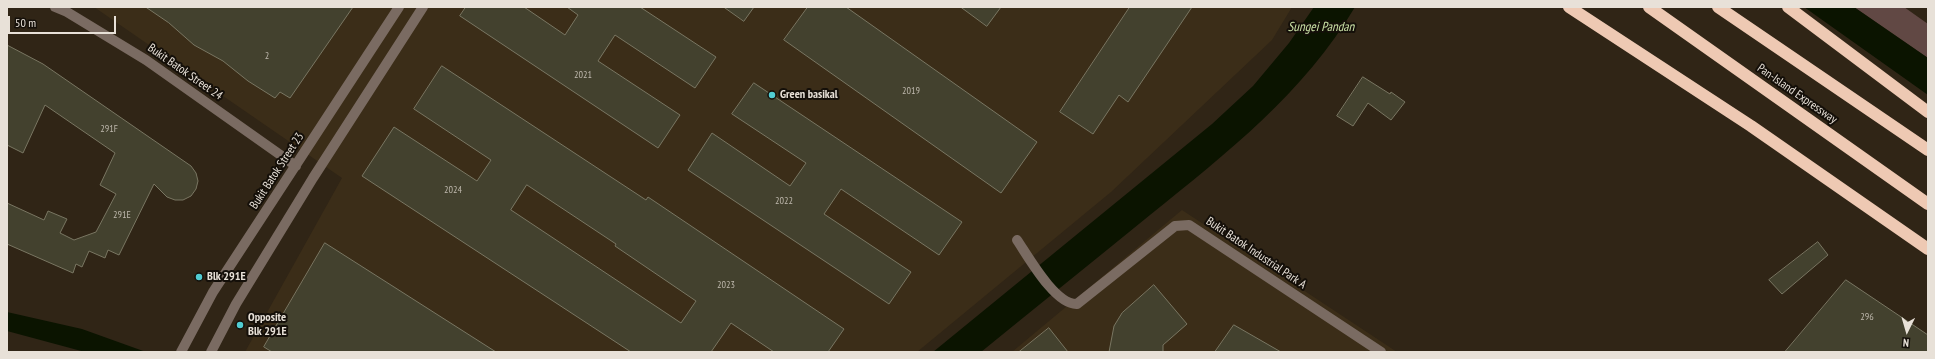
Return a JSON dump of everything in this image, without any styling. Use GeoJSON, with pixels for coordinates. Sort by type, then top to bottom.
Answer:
{"type":"FeatureCollection","features":[{"type":"Feature","properties":{"kind":"highway"},"geometry":{"type":"LineString","coordinates":[[1568,7],[1751,126],[1928,249]]}},
{"type":"Feature","properties":{"kind":"highway","name":"Pan-Island Expressway"},"geometry":{"type":"LineString","coordinates":[[1649,7],[1928,204]]}},
{"type":"Feature","properties":{"kind":"highway"},"geometry":{"type":"LineString","coordinates":[[1718,7],[1928,150]]}},
{"type":"Feature","properties":{"kind":"highway"},"geometry":{"type":"LineString","coordinates":[[1788,7],[1928,112]]}},
{"type":"Feature","properties":{"kind":"street","name":"Bukit Batok Street 24"},"geometry":{"type":"LineString","coordinates":[[55,7],[67,12],[146,60],[296,166]]}},
{"type":"Feature","properties":{"kind":"street","name":"Bukit Batok Street 23"},"geometry":{"type":"LineString","coordinates":[[181,352],[213,292],[400,7]]}},
{"type":"Feature","properties":{"kind":"street"},"geometry":{"type":"LineString","coordinates":[[211,352],[236,304],[309,184],[423,7]]}},
{"type":"Feature","properties":{"kind":"street","name":"Bukit Batok Industrial Park A"},"geometry":{"type":"LineString","coordinates":[[1017,240],[1058,297],[1070,304],[1080,303],[1175,226],[1189,225],[1381,352]]}},
{"type":"Feature","properties":{"kind":"shaded area"},"geometry":{"type":"Polygon","coordinates":[[[94,7],[1292,7],[1272,40],[1111,192],[917,352],[245,352],[342,178],[94,7]]]}},
{"type":"Feature","properties":{"kind":"shaded area"},"geometry":{"type":"Polygon","coordinates":[[[1854,7],[1904,7],[1928,24],[1928,58],[1854,7]]]}},
{"type":"Feature","properties":{"kind":"shaded area"},"geometry":{"type":"Polygon","coordinates":[[[1182,210],[1397,352],[1012,352],[1182,210]]]}},
{"type":"Feature","properties":{"kind":"water","name":"Sungei Pandan"},"geometry":{"type":"Polygon","coordinates":[[[1314,7],[1355,7],[1335,38],[1312,67],[1288,94],[1235,145],[981,352],[933,352],[1212,124],[1253,86],[1289,43],[1314,7]]]}},
{"type":"Feature","properties":{"kind":"water"},"geometry":{"type":"Polygon","coordinates":[[[1804,7],[1854,7],[1928,58],[1928,95],[1804,7]]]}},
{"type":"Feature","properties":{"kind":"water"},"geometry":{"type":"Polygon","coordinates":[[[7,312],[82,329],[146,352],[85,352],[7,331],[7,312]]]}},
{"type":"Feature","properties":{"kind":"building"},"geometry":{"type":"Polygon","coordinates":[[[146,7],[353,7],[290,98],[280,92],[275,98],[248,81],[223,61],[194,45],[169,23],[146,7]]]}},
{"type":"Feature","properties":{"kind":"building"},"geometry":{"type":"Polygon","coordinates":[[[466,7],[524,7],[565,35],[578,15],[567,7],[640,7],[716,57],[695,88],[615,35],[598,61],[680,115],[658,148],[460,16],[466,7]]]}},
{"type":"Feature","properties":{"kind":"building"},"geometry":{"type":"Polygon","coordinates":[[[724,7],[754,7],[744,21],[724,7]]]}},
{"type":"Feature","properties":{"kind":"building"},"geometry":{"type":"Polygon","coordinates":[[[808,7],[846,7],[1037,142],[1001,193],[784,40],[808,7]]]}},
{"type":"Feature","properties":{"kind":"building"},"geometry":{"type":"Polygon","coordinates":[[[961,7],[1001,7],[987,26],[961,7]]]}},
{"type":"Feature","properties":{"kind":"building"},"geometry":{"type":"Polygon","coordinates":[[[1130,7],[1192,7],[1128,102],[1119,95],[1093,134],[1060,112],[1130,7]]]}},
{"type":"Feature","properties":{"kind":"building"},"geometry":{"type":"Polygon","coordinates":[[[7,45],[43,64],[191,166],[196,173],[198,181],[196,189],[191,196],[183,200],[175,200],[167,197],[154,184],[119,255],[108,250],[105,258],[89,251],[82,267],[76,264],[73,273],[7,244],[7,203],[44,220],[48,211],[67,219],[60,233],[74,240],[96,232],[116,194],[100,185],[115,153],[45,105],[23,153],[7,145],[7,45]]]}},
{"type":"Feature","properties":{"kind":"building"},"geometry":{"type":"Polygon","coordinates":[[[442,66],[646,200],[648,197],[844,329],[828,352],[774,352],[731,323],[711,352],[631,352],[362,176],[394,127],[477,181],[491,160],[414,109],[442,66]],[[527,185],[511,210],[681,323],[696,301],[615,246],[616,244],[527,185]]]}},
{"type":"Feature","properties":{"kind":"building"},"geometry":{"type":"Polygon","coordinates":[[[1363,77],[1390,94],[1391,92],[1405,102],[1391,120],[1368,103],[1353,126],[1337,116],[1363,77]]]}},
{"type":"Feature","properties":{"kind":"building"},"geometry":{"type":"Polygon","coordinates":[[[754,83],[962,222],[939,255],[841,189],[824,214],[911,272],[889,304],[688,170],[712,133],[790,186],[806,163],[732,114],[754,83]]]}},
{"type":"Feature","properties":{"kind":"building"},"geometry":{"type":"Polygon","coordinates":[[[1818,242],[1828,255],[1782,294],[1769,280],[1818,242]]]}},
{"type":"Feature","properties":{"kind":"building"},"geometry":{"type":"Polygon","coordinates":[[[325,243],[496,352],[272,352],[264,347],[325,243]]]}},
{"type":"Feature","properties":{"kind":"building"},"geometry":{"type":"Polygon","coordinates":[[[1846,280],[1928,335],[1928,352],[1785,352],[1846,280]]]}},
{"type":"Feature","properties":{"kind":"building"},"geometry":{"type":"Polygon","coordinates":[[[1154,285],[1187,324],[1163,345],[1163,352],[1109,352],[1114,326],[1122,313],[1154,285]]]}},
{"type":"Feature","properties":{"kind":"building"},"geometry":{"type":"Polygon","coordinates":[[[1234,325],[1281,352],[1215,352],[1234,325]]]}},
{"type":"Feature","properties":{"kind":"building"},"geometry":{"type":"Polygon","coordinates":[[[1049,328],[1068,352],[1019,352],[1049,328]]]}},
{"type":"Feature","properties":{"kind":"place","name":"Green basikal"},"geometry":{"type":"Point","coordinates":[772,95]}},
{"type":"Feature","properties":{"kind":"place","name":"Blk 291E"},"geometry":{"type":"Point","coordinates":[199,277]}},
{"type":"Feature","properties":{"kind":"place","name":"Opposite Blk 291E"},"geometry":{"type":"Point","coordinates":[240,325]}}]}
